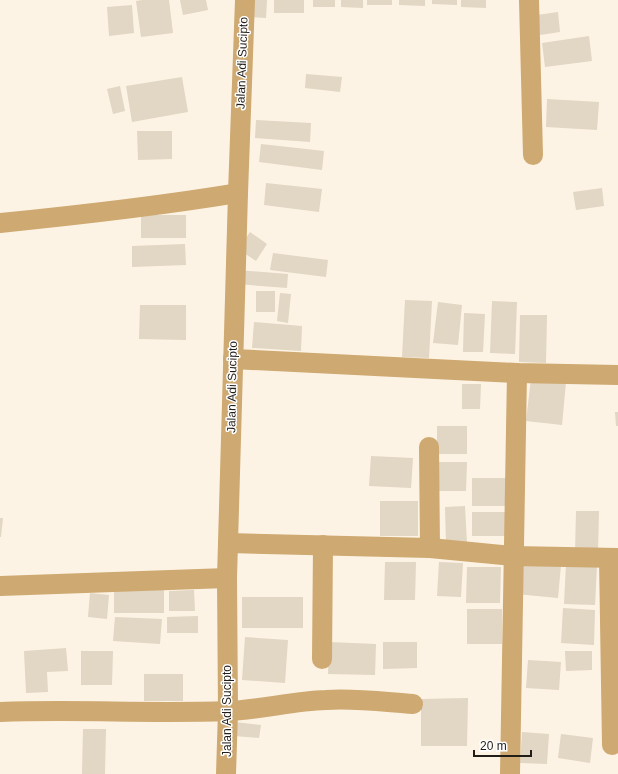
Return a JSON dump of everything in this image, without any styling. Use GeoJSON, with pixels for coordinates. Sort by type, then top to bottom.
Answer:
{"type":"FeatureCollection","features":[{"type":"Feature","properties":{"kind":"street","name":"Jalan Adi Sucipto"},"geometry":{"type":"LineString","coordinates":[[226,774],[228,712],[227,578],[232,359],[245,0]]}},
{"type":"Feature","properties":{"kind":"street"},"geometry":{"type":"LineString","coordinates":[[529,0],[533,155]]}},
{"type":"Feature","properties":{"kind":"street"},"geometry":{"type":"LineString","coordinates":[[0,223],[96,213],[238,194]]}},
{"type":"Feature","properties":{"kind":"street"},"geometry":{"type":"LineString","coordinates":[[232,359],[517,373],[618,375]]}},
{"type":"Feature","properties":{"kind":"street"},"geometry":{"type":"LineString","coordinates":[[510,774],[517,373]]}},
{"type":"Feature","properties":{"kind":"street"},"geometry":{"type":"LineString","coordinates":[[429,447],[430,548]]}},
{"type":"Feature","properties":{"kind":"street"},"geometry":{"type":"LineString","coordinates":[[228,543],[430,548],[514,556],[613,558],[612,745]]}},
{"type":"Feature","properties":{"kind":"street"},"geometry":{"type":"LineString","coordinates":[[322,659],[323,545]]}},
{"type":"Feature","properties":{"kind":"street"},"geometry":{"type":"LineString","coordinates":[[0,586],[227,578]]}},
{"type":"Feature","properties":{"kind":"street"},"geometry":{"type":"LineString","coordinates":[[0,712],[37,710],[228,712],[289,703],[327,700],[364,700],[413,704]]}},
{"type":"Feature","properties":{"kind":"building"},"geometry":{"type":"Polygon","coordinates":[[[169,0],[173,33],[141,37],[136,1],[169,0]]]}},
{"type":"Feature","properties":{"kind":"building"},"geometry":{"type":"Polygon","coordinates":[[[180,0],[206,0],[208,10],[183,15],[180,0]]]}},
{"type":"Feature","properties":{"kind":"building"},"geometry":{"type":"Polygon","coordinates":[[[249,0],[267,0],[266,18],[248,17],[249,0]]]}},
{"type":"Feature","properties":{"kind":"building"},"geometry":{"type":"Polygon","coordinates":[[[274,0],[304,0],[304,13],[274,13],[274,0]]]}},
{"type":"Feature","properties":{"kind":"building"},"geometry":{"type":"Polygon","coordinates":[[[313,0],[335,0],[335,7],[313,7],[313,0]]]}},
{"type":"Feature","properties":{"kind":"building"},"geometry":{"type":"Polygon","coordinates":[[[341,0],[363,0],[363,8],[341,7],[341,0]]]}},
{"type":"Feature","properties":{"kind":"building"},"geometry":{"type":"Polygon","coordinates":[[[367,0],[392,0],[392,5],[367,5],[367,0]]]}},
{"type":"Feature","properties":{"kind":"building"},"geometry":{"type":"Polygon","coordinates":[[[399,0],[425,0],[425,6],[399,5],[399,0]]]}},
{"type":"Feature","properties":{"kind":"building"},"geometry":{"type":"Polygon","coordinates":[[[432,0],[457,0],[457,5],[432,4],[432,0]]]}},
{"type":"Feature","properties":{"kind":"building"},"geometry":{"type":"Polygon","coordinates":[[[461,0],[486,0],[486,8],[461,7],[461,0]]]}},
{"type":"Feature","properties":{"kind":"building"},"geometry":{"type":"Polygon","coordinates":[[[132,5],[134,33],[109,36],[107,7],[132,5]]]}},
{"type":"Feature","properties":{"kind":"building"},"geometry":{"type":"Polygon","coordinates":[[[558,12],[560,32],[540,35],[537,15],[558,12]]]}},
{"type":"Feature","properties":{"kind":"building"},"geometry":{"type":"Polygon","coordinates":[[[589,36],[592,61],[545,67],[542,43],[589,36]]]}},
{"type":"Feature","properties":{"kind":"building"},"geometry":{"type":"Polygon","coordinates":[[[306,74],[342,77],[340,92],[305,88],[306,74]]]}},
{"type":"Feature","properties":{"kind":"building"},"geometry":{"type":"Polygon","coordinates":[[[182,77],[188,112],[132,122],[126,86],[182,77]]]}},
{"type":"Feature","properties":{"kind":"building"},"geometry":{"type":"Polygon","coordinates":[[[120,86],[125,111],[113,114],[107,89],[120,86]]]}},
{"type":"Feature","properties":{"kind":"building"},"geometry":{"type":"Polygon","coordinates":[[[547,99],[599,102],[597,130],[546,127],[547,99]]]}},
{"type":"Feature","properties":{"kind":"building"},"geometry":{"type":"Polygon","coordinates":[[[256,120],[311,123],[310,142],[255,138],[256,120]]]}},
{"type":"Feature","properties":{"kind":"building"},"geometry":{"type":"Polygon","coordinates":[[[137,131],[172,131],[172,159],[138,160],[137,131]]]}},
{"type":"Feature","properties":{"kind":"building"},"geometry":{"type":"Polygon","coordinates":[[[261,144],[324,151],[322,170],[259,162],[261,144]]]}},
{"type":"Feature","properties":{"kind":"building"},"geometry":{"type":"Polygon","coordinates":[[[266,183],[322,189],[319,212],[264,205],[266,183]]]}},
{"type":"Feature","properties":{"kind":"building"},"geometry":{"type":"Polygon","coordinates":[[[602,188],[604,206],[576,210],[573,192],[602,188]]]}},
{"type":"Feature","properties":{"kind":"building"},"geometry":{"type":"Polygon","coordinates":[[[141,215],[186,215],[186,238],[141,238],[141,215]]]}},
{"type":"Feature","properties":{"kind":"building"},"geometry":{"type":"Polygon","coordinates":[[[250,232],[267,244],[256,261],[238,249],[250,232]]]}},
{"type":"Feature","properties":{"kind":"building"},"geometry":{"type":"Polygon","coordinates":[[[185,244],[186,265],[132,267],[132,246],[185,244]]]}},
{"type":"Feature","properties":{"kind":"building"},"geometry":{"type":"Polygon","coordinates":[[[273,253],[328,260],[326,277],[270,270],[273,253]]]}},
{"type":"Feature","properties":{"kind":"building"},"geometry":{"type":"Polygon","coordinates":[[[237,270],[288,274],[287,288],[236,284],[237,270]]]}},
{"type":"Feature","properties":{"kind":"building"},"geometry":{"type":"Polygon","coordinates":[[[256,291],[275,291],[275,312],[256,312],[256,291]]]}},
{"type":"Feature","properties":{"kind":"building"},"geometry":{"type":"Polygon","coordinates":[[[280,293],[291,294],[288,323],[277,321],[280,293]]]}},
{"type":"Feature","properties":{"kind":"building"},"geometry":{"type":"Polygon","coordinates":[[[405,300],[432,301],[429,358],[402,357],[405,300]]]}},
{"type":"Feature","properties":{"kind":"building"},"geometry":{"type":"Polygon","coordinates":[[[492,301],[517,302],[515,354],[490,353],[492,301]]]}},
{"type":"Feature","properties":{"kind":"building"},"geometry":{"type":"Polygon","coordinates":[[[438,302],[462,305],[458,345],[433,343],[438,302]]]}},
{"type":"Feature","properties":{"kind":"building"},"geometry":{"type":"Polygon","coordinates":[[[140,305],[186,305],[186,340],[139,339],[140,305]]]}},
{"type":"Feature","properties":{"kind":"building"},"geometry":{"type":"Polygon","coordinates":[[[464,313],[485,314],[483,352],[463,352],[464,313]]]}},
{"type":"Feature","properties":{"kind":"building"},"geometry":{"type":"Polygon","coordinates":[[[520,315],[547,315],[546,363],[519,362],[520,315]]]}},
{"type":"Feature","properties":{"kind":"building"},"geometry":{"type":"Polygon","coordinates":[[[254,322],[302,326],[301,351],[252,348],[254,322]]]}},
{"type":"Feature","properties":{"kind":"building"},"geometry":{"type":"Polygon","coordinates":[[[531,378],[566,382],[562,425],[526,421],[531,378]]]}},
{"type":"Feature","properties":{"kind":"building"},"geometry":{"type":"Polygon","coordinates":[[[462,384],[481,384],[480,409],[462,409],[462,384]]]}},
{"type":"Feature","properties":{"kind":"building"},"geometry":{"type":"Polygon","coordinates":[[[615,412],[618,412],[618,426],[616,426],[615,412]]]}},
{"type":"Feature","properties":{"kind":"building"},"geometry":{"type":"Polygon","coordinates":[[[437,426],[467,426],[467,454],[437,454],[437,426]]]}},
{"type":"Feature","properties":{"kind":"building"},"geometry":{"type":"Polygon","coordinates":[[[371,456],[413,458],[411,488],[369,486],[371,456]]]}},
{"type":"Feature","properties":{"kind":"building"},"geometry":{"type":"Polygon","coordinates":[[[437,462],[467,462],[466,491],[436,491],[437,462]]]}},
{"type":"Feature","properties":{"kind":"building"},"geometry":{"type":"Polygon","coordinates":[[[472,478],[507,478],[507,506],[472,506],[472,478]]]}},
{"type":"Feature","properties":{"kind":"building"},"geometry":{"type":"Polygon","coordinates":[[[380,501],[418,501],[418,536],[380,536],[380,501]]]}},
{"type":"Feature","properties":{"kind":"building"},"geometry":{"type":"Polygon","coordinates":[[[465,506],[467,543],[446,544],[445,507],[465,506]]]}},
{"type":"Feature","properties":{"kind":"building"},"geometry":{"type":"Polygon","coordinates":[[[576,511],[599,511],[598,553],[575,553],[576,511]]]}},
{"type":"Feature","properties":{"kind":"building"},"geometry":{"type":"Polygon","coordinates":[[[472,512],[507,512],[507,536],[472,536],[472,512]]]}},
{"type":"Feature","properties":{"kind":"building"},"geometry":{"type":"Polygon","coordinates":[[[0,518],[3,518],[1,537],[0,537],[0,518]]]}},
{"type":"Feature","properties":{"kind":"building"},"geometry":{"type":"Polygon","coordinates":[[[519,561],[561,565],[558,598],[516,594],[519,561]]]}},
{"type":"Feature","properties":{"kind":"building"},"geometry":{"type":"Polygon","coordinates":[[[385,562],[416,562],[415,600],[384,600],[385,562]]]}},
{"type":"Feature","properties":{"kind":"building"},"geometry":{"type":"Polygon","coordinates":[[[439,562],[463,563],[461,597],[437,596],[439,562]]]}},
{"type":"Feature","properties":{"kind":"building"},"geometry":{"type":"Polygon","coordinates":[[[566,564],[597,566],[595,605],[564,604],[566,564]]]}},
{"type":"Feature","properties":{"kind":"building"},"geometry":{"type":"Polygon","coordinates":[[[467,567],[501,567],[500,603],[466,603],[467,567]]]}},
{"type":"Feature","properties":{"kind":"building"},"geometry":{"type":"Polygon","coordinates":[[[114,588],[164,588],[164,613],[114,613],[114,588]]]}},
{"type":"Feature","properties":{"kind":"building"},"geometry":{"type":"Polygon","coordinates":[[[194,590],[195,611],[169,611],[169,591],[194,590]]]}},
{"type":"Feature","properties":{"kind":"building"},"geometry":{"type":"Polygon","coordinates":[[[90,593],[109,595],[107,619],[88,617],[90,593]]]}},
{"type":"Feature","properties":{"kind":"building"},"geometry":{"type":"Polygon","coordinates":[[[242,597],[303,597],[303,628],[242,628],[242,597]]]}},
{"type":"Feature","properties":{"kind":"building"},"geometry":{"type":"Polygon","coordinates":[[[563,608],[595,610],[594,645],[561,643],[563,608]]]}},
{"type":"Feature","properties":{"kind":"building"},"geometry":{"type":"Polygon","coordinates":[[[467,609],[502,609],[502,644],[467,644],[467,609]]]}},
{"type":"Feature","properties":{"kind":"building"},"geometry":{"type":"Polygon","coordinates":[[[198,616],[198,633],[167,633],[167,617],[198,616]]]}},
{"type":"Feature","properties":{"kind":"building"},"geometry":{"type":"Polygon","coordinates":[[[115,617],[162,619],[160,644],[113,641],[115,617]]]}},
{"type":"Feature","properties":{"kind":"building"},"geometry":{"type":"Polygon","coordinates":[[[245,637],[288,640],[285,683],[242,680],[245,637]]]}},
{"type":"Feature","properties":{"kind":"building"},"geometry":{"type":"Polygon","coordinates":[[[329,642],[376,644],[375,675],[328,674],[329,642]]]}},
{"type":"Feature","properties":{"kind":"building"},"geometry":{"type":"Polygon","coordinates":[[[383,642],[417,642],[417,668],[383,669],[383,642]]]}},
{"type":"Feature","properties":{"kind":"building"},"geometry":{"type":"Polygon","coordinates":[[[66,648],[68,671],[47,672],[48,692],[26,693],[24,651],[66,648]]]}},
{"type":"Feature","properties":{"kind":"building"},"geometry":{"type":"Polygon","coordinates":[[[81,651],[113,651],[112,685],[81,685],[81,651]]]}},
{"type":"Feature","properties":{"kind":"building"},"geometry":{"type":"Polygon","coordinates":[[[565,651],[592,651],[592,670],[566,671],[565,651]]]}},
{"type":"Feature","properties":{"kind":"building"},"geometry":{"type":"Polygon","coordinates":[[[528,660],[561,662],[559,690],[526,688],[528,660]]]}},
{"type":"Feature","properties":{"kind":"building"},"geometry":{"type":"Polygon","coordinates":[[[144,674],[183,674],[183,701],[144,701],[144,674]]]}},
{"type":"Feature","properties":{"kind":"building"},"geometry":{"type":"Polygon","coordinates":[[[468,698],[467,746],[421,746],[421,699],[468,698]]]}},
{"type":"Feature","properties":{"kind":"building"},"geometry":{"type":"Polygon","coordinates":[[[235,722],[261,725],[259,738],[234,736],[235,722]]]}},
{"type":"Feature","properties":{"kind":"building"},"geometry":{"type":"Polygon","coordinates":[[[83,729],[106,729],[105,774],[82,774],[83,729]]]}},
{"type":"Feature","properties":{"kind":"building"},"geometry":{"type":"Polygon","coordinates":[[[522,732],[549,734],[547,764],[520,763],[522,732]]]}},
{"type":"Feature","properties":{"kind":"building"},"geometry":{"type":"Polygon","coordinates":[[[561,734],[593,738],[590,763],[558,758],[561,734]]]}}]}
